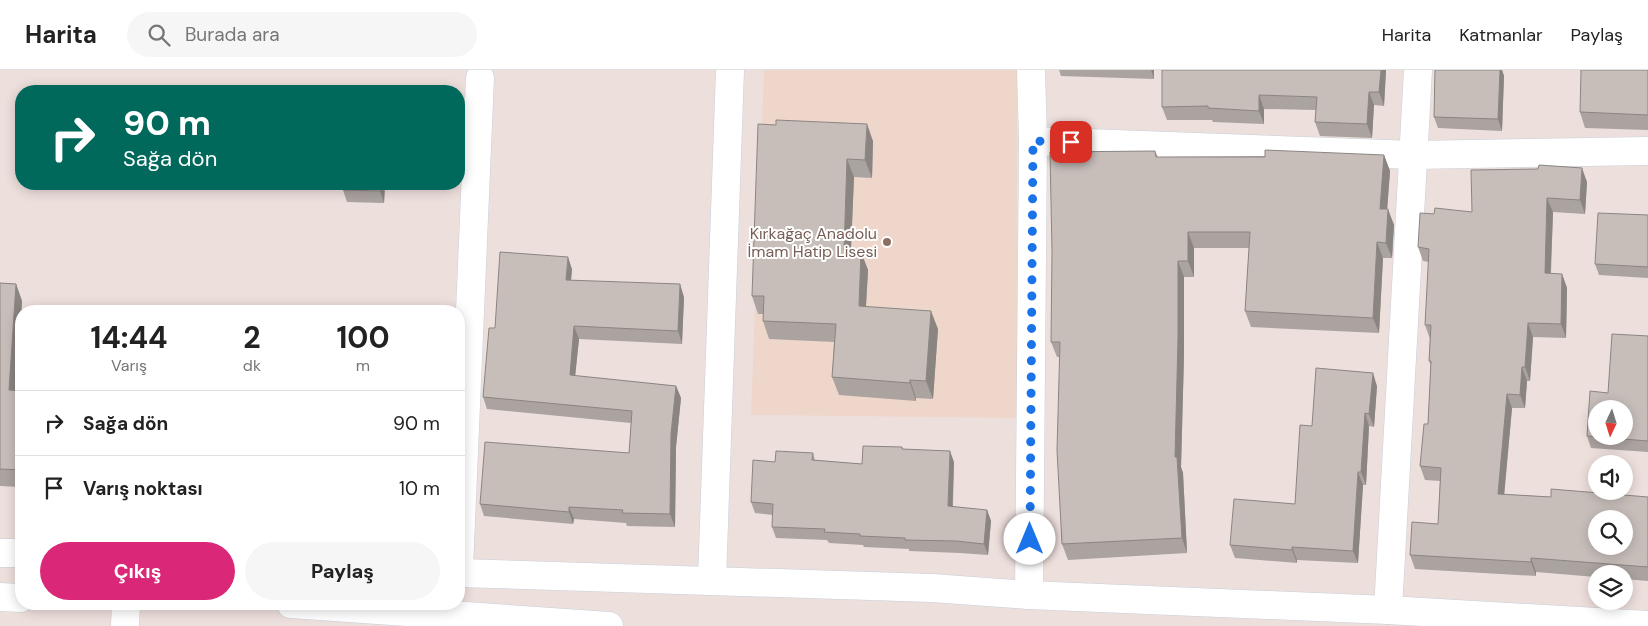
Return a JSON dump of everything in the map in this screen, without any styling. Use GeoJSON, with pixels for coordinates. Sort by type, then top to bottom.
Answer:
{"type":"FeatureCollection","features":[{"type":"Feature","properties":{"kind":"street"},"geometry":{"type":"LineString","coordinates":[[712,580],[730,70]]}},
{"type":"Feature","properties":{"kind":"street"},"geometry":{"type":"LineString","coordinates":[[1029,595],[1033,141],[1031,70]]}},
{"type":"Feature","properties":{"kind":"street"},"geometry":{"type":"LineString","coordinates":[[1388,610],[1418,70]]}},
{"type":"Feature","properties":{"kind":"street"},"geometry":{"type":"LineString","coordinates":[[465,428],[480,78]]}},
{"type":"Feature","properties":{"kind":"street"},"geometry":{"type":"LineString","coordinates":[[1033,141],[1414,155],[1648,151]]}},
{"type":"Feature","properties":{"kind":"street"},"geometry":{"type":"LineString","coordinates":[[0,553],[15,554]]}},
{"type":"Feature","properties":{"kind":"street"},"geometry":{"type":"LineString","coordinates":[[465,573],[932,588],[1029,595],[1388,610],[1648,625]]}},
{"type":"Feature","properties":{"kind":"street"},"geometry":{"type":"LineString","coordinates":[[0,597],[15,598]]}},
{"type":"Feature","properties":{"kind":"street"},"geometry":{"type":"LineString","coordinates":[[125,626],[126,610]]}},
{"type":"Feature","properties":{"kind":"street"},"geometry":{"type":"LineString","coordinates":[[378,610],[609,626]]}},
{"type":"Feature","properties":{"kind":"shaded area","name":"Kırkağaç Anadolu İmam Hatip Lisesi"},"geometry":{"type":"Polygon","coordinates":[[[764,70],[1017,70],[1017,418],[751,415],[764,70]]]}},
{"type":"Feature","properties":{"kind":"building"},"geometry":{"type":"Polygon","coordinates":[[[1162,70],[1381,70],[1379,92],[1369,92],[1367,124],[1315,122],[1317,97],[1259,95],[1259,111],[1208,108],[1208,106],[1162,107],[1162,70]]]}},
{"type":"Feature","properties":{"kind":"building"},"geometry":{"type":"Polygon","coordinates":[[[1435,70],[1500,70],[1498,119],[1434,117],[1435,70]]]}},
{"type":"Feature","properties":{"kind":"building"},"geometry":{"type":"Polygon","coordinates":[[[1581,70],[1648,70],[1648,115],[1580,112],[1581,70]]]}},
{"type":"Feature","properties":{"kind":"building"},"geometry":{"type":"Polygon","coordinates":[[[776,120],[867,124],[865,160],[847,159],[844,251],[861,252],[859,306],[931,311],[926,381],[910,380],[910,383],[832,377],[836,324],[763,321],[764,296],[752,296],[758,124],[776,125],[776,120]]]}},
{"type":"Feature","properties":{"kind":"building"},"geometry":{"type":"Polygon","coordinates":[[[1265,150],[1384,155],[1380,209],[1388,209],[1386,243],[1377,242],[1373,318],[1245,311],[1250,232],[1188,232],[1188,261],[1178,261],[1175,457],[1177,457],[1182,538],[1062,544],[1057,450],[1060,342],[1051,342],[1050,152],[1155,151],[1156,157],[1265,157],[1265,150]]]}},
{"type":"Feature","properties":{"kind":"building"},"geometry":{"type":"Polygon","coordinates":[[[1539,165],[1582,168],[1580,200],[1547,198],[1545,273],[1562,274],[1561,324],[1528,323],[1525,367],[1522,367],[1520,395],[1507,394],[1498,494],[1551,497],[1551,489],[1588,492],[1588,500],[1633,500],[1633,496],[1648,497],[1648,567],[1531,558],[1531,562],[1410,555],[1412,522],[1438,524],[1441,468],[1420,466],[1424,424],[1428,424],[1431,325],[1425,325],[1429,249],[1418,247],[1420,213],[1434,214],[1435,208],[1472,212],[1471,170],[1538,169],[1539,165]]]}},
{"type":"Feature","properties":{"kind":"building"},"geometry":{"type":"Polygon","coordinates":[[[343,190],[380,190],[380,191],[343,190]]]}},
{"type":"Feature","properties":{"kind":"building"},"geometry":{"type":"Polygon","coordinates":[[[1598,213],[1648,215],[1648,267],[1595,264],[1598,213]]]}},
{"type":"Feature","properties":{"kind":"building"},"geometry":{"type":"Polygon","coordinates":[[[500,252],[568,257],[566,280],[680,284],[678,331],[574,326],[570,375],[676,386],[671,434],[670,514],[622,513],[623,510],[569,507],[569,512],[480,504],[485,442],[629,453],[632,411],[483,397],[489,328],[495,328],[500,252]]]}},
{"type":"Feature","properties":{"kind":"building"},"geometry":{"type":"Polygon","coordinates":[[[0,283],[16,284],[9,390],[15,390],[15,470],[0,469],[0,283]]]}},
{"type":"Feature","properties":{"kind":"building"},"geometry":{"type":"Polygon","coordinates":[[[1612,334],[1648,336],[1648,441],[1633,440],[1633,400],[1589,400],[1590,391],[1608,393],[1612,334]]]}},
{"type":"Feature","properties":{"kind":"building"},"geometry":{"type":"Polygon","coordinates":[[[1316,368],[1373,373],[1369,414],[1365,413],[1361,472],[1358,472],[1353,551],[1292,547],[1292,550],[1230,545],[1234,499],[1295,504],[1300,425],[1312,426],[1316,368]]]}},
{"type":"Feature","properties":{"kind":"building"},"geometry":{"type":"Polygon","coordinates":[[[863,446],[950,451],[948,506],[987,510],[984,544],[956,541],[905,540],[905,538],[824,532],[825,529],[772,527],[773,504],[751,502],[753,460],[775,462],[776,451],[813,453],[812,460],[862,464],[863,446]]]}},
{"type":"Feature","properties":{"kind":"place","name":"Kırkağaç Anadolu İmam Hatip Lisesi"},"geometry":{"type":"Point","coordinates":[887,242]}},
{"type":"Feature","properties":{"kind":"route"},"geometry":{"type":"LineString","coordinates":[[1030,539],[1033,141],[1071,142]]}}]}
